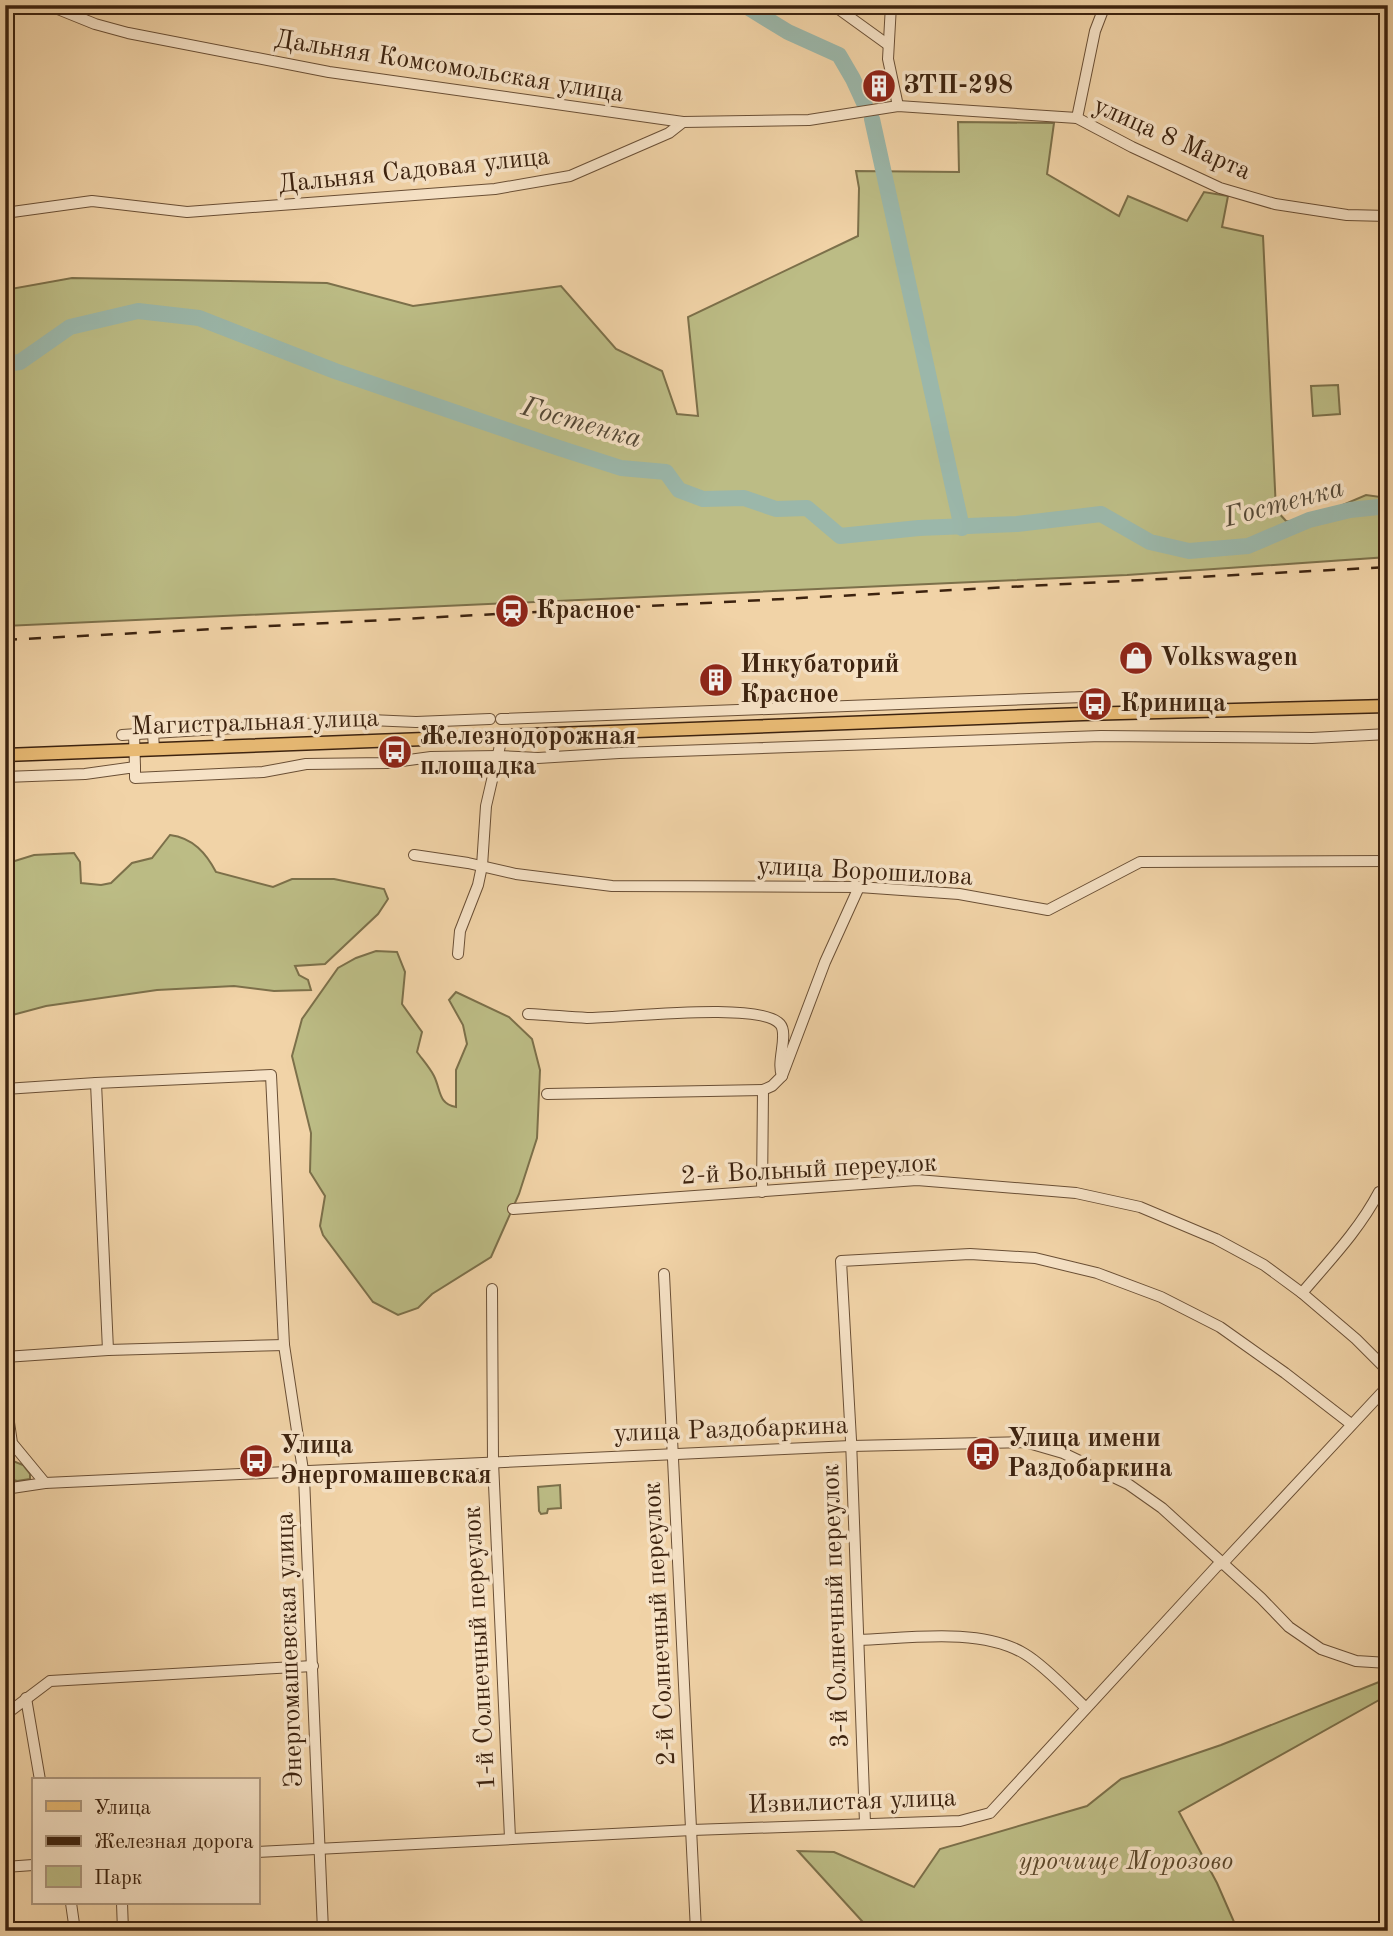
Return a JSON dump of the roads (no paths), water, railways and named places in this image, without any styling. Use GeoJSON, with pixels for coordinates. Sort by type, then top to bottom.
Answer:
{"type":"FeatureCollection","features":[{"type":"Feature","properties":{"kind":"main road","name":"Магистральная улица"},"geometry":{"type":"LineString","coordinates":[[5,755],[1083,714],[1388,706]]}},
{"type":"Feature","properties":{"kind":"street","name":"Дальняя Комсомольская улица"},"geometry":{"type":"LineString","coordinates":[[48,5],[95,24],[128,33],[329,72],[683,122]]}},
{"type":"Feature","properties":{"kind":"street"},"geometry":{"type":"LineString","coordinates":[[834,5],[887,44]]}},
{"type":"Feature","properties":{"kind":"street"},"geometry":{"type":"LineString","coordinates":[[683,122],[809,120],[898,106],[888,60],[891,5]]}},
{"type":"Feature","properties":{"kind":"street"},"geometry":{"type":"LineString","coordinates":[[1077,118],[1095,31],[1105,5]]}},
{"type":"Feature","properties":{"kind":"street","name":"улица 8 Марта"},"geometry":{"type":"LineString","coordinates":[[898,106],[1077,118],[1132,148],[1220,188],[1275,204],[1346,215],[1388,216]]}},
{"type":"Feature","properties":{"kind":"street","name":"Дальняя Садовая улица"},"geometry":{"type":"LineString","coordinates":[[5,214],[92,201],[187,212],[495,190],[570,176],[669,133],[683,122]]}},
{"type":"Feature","properties":{"kind":"street"},"geometry":{"type":"LineString","coordinates":[[122,735],[370,720],[416,722],[1084,697],[1083,714]]}},
{"type":"Feature","properties":{"kind":"street"},"geometry":{"type":"LineString","coordinates":[[153,733],[154,749]]}},
{"type":"Feature","properties":{"kind":"street"},"geometry":{"type":"LineString","coordinates":[[134,734],[135,778],[263,772],[306,764],[387,763],[432,757],[538,758],[1101,736],[1312,738],[1388,734]]}},
{"type":"Feature","properties":{"kind":"street"},"geometry":{"type":"LineString","coordinates":[[458,954],[460,931],[478,886],[486,806],[502,737]]}},
{"type":"Feature","properties":{"kind":"street"},"geometry":{"type":"LineString","coordinates":[[5,777],[85,774],[135,766]]}},
{"type":"Feature","properties":{"kind":"street","name":"улица Ворошилова"},"geometry":{"type":"LineString","coordinates":[[414,855],[516,874],[611,886],[859,887],[959,894],[1048,910],[1140,862],[1388,861]]}},
{"type":"Feature","properties":{"kind":"street"},"geometry":{"type":"LineString","coordinates":[[547,1094],[763,1090],[772,1086],[782,1076],[825,962],[851,899],[859,887]]}},
{"type":"Feature","properties":{"kind":"street"},"geometry":{"type":"LineString","coordinates":[[528,1014],[587,1018],[709,1013],[762,1014],[779,1022],[784,1031],[779,1068],[782,1076]]}},
{"type":"Feature","properties":{"kind":"street","name":"Энергомашевская улица"},"geometry":{"type":"LineString","coordinates":[[96,1083],[271,1075],[284,1345],[303,1471],[323,1931]]}},
{"type":"Feature","properties":{"kind":"street"},"geometry":{"type":"LineString","coordinates":[[5,1090],[96,1083],[108,1350]]}},
{"type":"Feature","properties":{"kind":"street"},"geometry":{"type":"LineString","coordinates":[[762,1192],[763,1090]]}},
{"type":"Feature","properties":{"kind":"street","name":"2-й Вольный переулок"},"geometry":{"type":"LineString","coordinates":[[513,1209],[917,1180],[1076,1193],[1140,1207],[1216,1239],[1264,1265],[1303,1293],[1388,1371]]}},
{"type":"Feature","properties":{"kind":"street"},"geometry":{"type":"LineString","coordinates":[[1303,1293],[1347,1242],[1379,1192]]}},
{"type":"Feature","properties":{"kind":"street","name":"3-й Солнечный переулок"},"geometry":{"type":"LineString","coordinates":[[865,1823],[841,1261],[970,1254],[1035,1258],[1097,1273],[1161,1297],[1220,1327],[1351,1424]]}},
{"type":"Feature","properties":{"kind":"street","name":"2-й Солнечный переулок"},"geometry":{"type":"LineString","coordinates":[[664,1274],[696,1931]]}},
{"type":"Feature","properties":{"kind":"street","name":"1-й Солнечный переулок"},"geometry":{"type":"LineString","coordinates":[[492,1289],[493,1461],[510,1838]]}},
{"type":"Feature","properties":{"kind":"street"},"geometry":{"type":"LineString","coordinates":[[5,1357],[108,1350],[284,1345]]}},
{"type":"Feature","properties":{"kind":"street","name":"Извилистая улица"},"geometry":{"type":"LineString","coordinates":[[259,1852],[510,1838],[960,1821],[990,1813],[1217,1566],[1223,1563],[1388,1387]]}},
{"type":"Feature","properties":{"kind":"street"},"geometry":{"type":"LineString","coordinates":[[5,1395],[12,1443],[45,1483]]}},
{"type":"Feature","properties":{"kind":"street","name":"улица Раздобаркина"},"geometry":{"type":"LineString","coordinates":[[5,1489],[45,1483],[493,1461],[851,1446],[1025,1442],[1063,1453],[1128,1484],[1162,1508],[1289,1627],[1321,1650],[1356,1661],[1388,1663]]}},
{"type":"Feature","properties":{"kind":"street"},"geometry":{"type":"LineString","coordinates":[[859,1640],[948,1637],[993,1640],[1026,1654],[1086,1708]]}},
{"type":"Feature","properties":{"kind":"street"},"geometry":{"type":"LineString","coordinates":[[5,1715],[50,1681],[313,1666]]}},
{"type":"Feature","properties":{"kind":"street"},"geometry":{"type":"LineString","coordinates":[[26,1698],[40,1778]]}},
{"type":"Feature","properties":{"kind":"street"},"geometry":{"type":"LineString","coordinates":[[5,1867],[32,1866]]}},
{"type":"Feature","properties":{"kind":"street"},"geometry":{"type":"LineString","coordinates":[[71,1904],[75,1931]]}},
{"type":"Feature","properties":{"kind":"street"},"geometry":{"type":"LineString","coordinates":[[121,1904],[123,1931]]}},
{"type":"Feature","properties":{"kind":"waterway"},"geometry":{"type":"LineString","coordinates":[[744,5],[788,32],[839,55],[865,105]]}},
{"type":"Feature","properties":{"kind":"waterway"},"geometry":{"type":"LineString","coordinates":[[872,119],[962,528]]}},
{"type":"Feature","properties":{"kind":"waterway","name":"Гостенка"},"geometry":{"type":"LineString","coordinates":[[5,364],[20,362],[70,327],[138,311],[199,318],[335,371],[559,448],[621,468],[666,472],[679,490],[703,499],[744,498],[776,509],[807,508],[840,536],[919,528],[1017,524],[1101,514],[1150,542],[1189,551],[1248,546],[1309,520],[1350,510],[1388,506]]}},
{"type":"Feature","properties":{"kind":"railway"},"geometry":{"type":"LineString","coordinates":[[5,640],[1388,567]]}},
{"type":"Feature","properties":{"kind":"place","name":"ЗТП-298"},"geometry":{"type":"Point","coordinates":[879,86]}},
{"type":"Feature","properties":{"kind":"place","name":"Красное"},"geometry":{"type":"Point","coordinates":[512,611]}},
{"type":"Feature","properties":{"kind":"place","name":"Volkswagen"},"geometry":{"type":"Point","coordinates":[1136,658]}},
{"type":"Feature","properties":{"kind":"place","name":"Инкубаторий Красное"},"geometry":{"type":"Point","coordinates":[716,680]}},
{"type":"Feature","properties":{"kind":"place","name":"Криница"},"geometry":{"type":"Point","coordinates":[1095,704]}},
{"type":"Feature","properties":{"kind":"place","name":"Железнодорожная площадка"},"geometry":{"type":"Point","coordinates":[395,752]}},
{"type":"Feature","properties":{"kind":"place","name":"Улица имени Раздобаркина"},"geometry":{"type":"Point","coordinates":[983,1454]}},
{"type":"Feature","properties":{"kind":"place","name":"Улица Энергомашевская"},"geometry":{"type":"Point","coordinates":[256,1461]}},
{"type":"Feature","properties":{"kind":"park label","name":"урочище Морозово"},"geometry":{"type":"Point","coordinates":[1126,1862]}}]}
